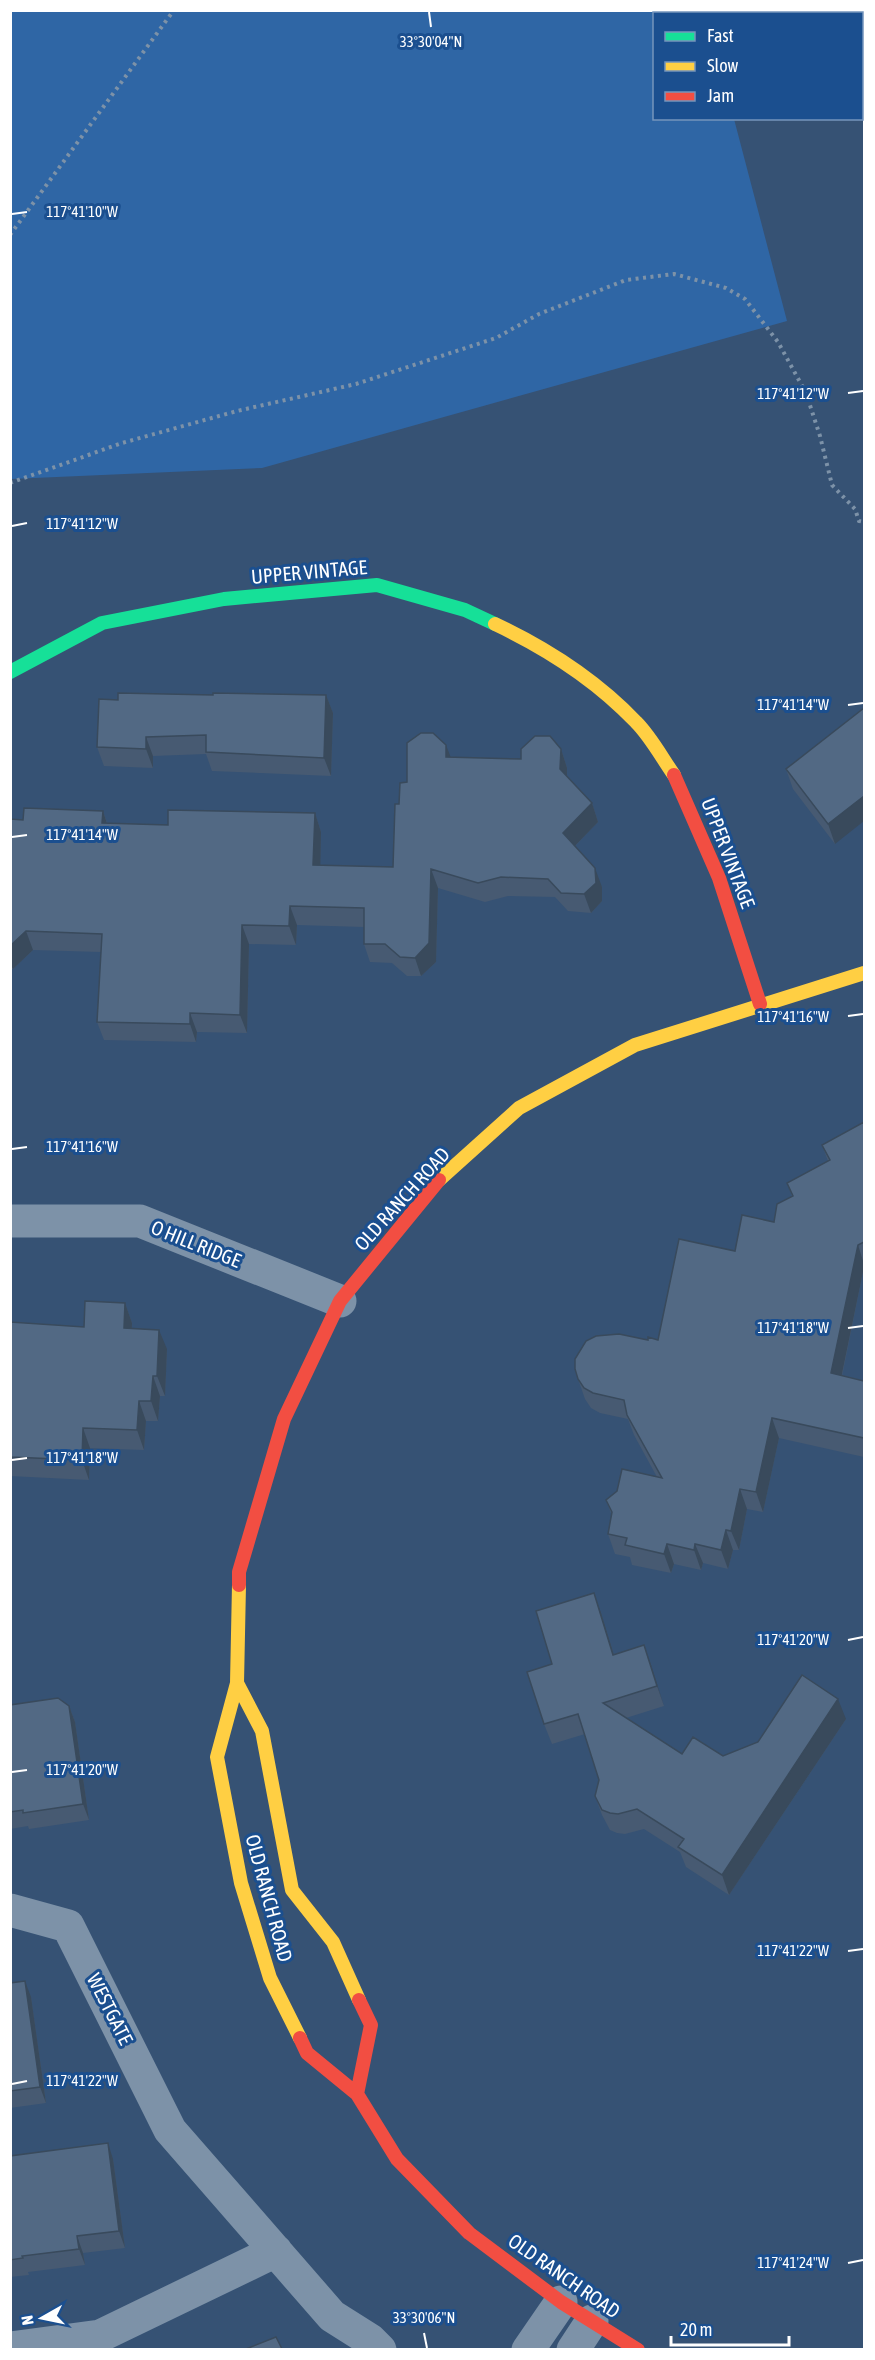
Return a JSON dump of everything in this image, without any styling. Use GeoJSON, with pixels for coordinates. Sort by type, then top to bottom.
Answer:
{"type":"FeatureCollection","features":[{"type":"Feature","properties":{"kind":"street","name":"UPPER VINTAGE"},"geometry":{"type":"LineString","coordinates":[[10,672],[102,623],[224,599],[377,585],[465,610],[535,643],[587,676],[638,723],[679,782],[719,878],[760,1004]]}},
{"type":"Feature","properties":{"kind":"street","name":"OLD RANCH ROAD"},"geometry":{"type":"LineString","coordinates":[[638,2349],[561,2302],[469,2233],[397,2158],[357,2094],[307,2053],[270,1978],[241,1883],[217,1757],[237,1683],[239,1572],[284,1419],[340,1301],[440,1179],[519,1108],[635,1045],[864,973]]}},
{"type":"Feature","properties":{"kind":"street","name":"O HILL RIDGE"},"geometry":{"type":"LineString","coordinates":[[10,1221],[140,1221],[340,1301]]}},
{"type":"Feature","properties":{"kind":"street","name":"OLD RANCH ROAD"},"geometry":{"type":"LineString","coordinates":[[237,1683],[262,1731],[292,1890],[333,1942],[371,2025],[357,2094]]}},
{"type":"Feature","properties":{"kind":"street","name":"WESTGATE"},"geometry":{"type":"LineString","coordinates":[[10,1910],[68,1926],[170,2130],[332,2316],[380,2349]]}},
{"type":"Feature","properties":{"kind":"street"},"geometry":{"type":"LineString","coordinates":[[10,2348],[100,2336],[276,2251]]}},
{"type":"Feature","properties":{"kind":"street"},"geometry":{"type":"LineString","coordinates":[[528,2349],[561,2302]]}},
{"type":"Feature","properties":{"kind":"street","name":"WESTGATE"},"geometry":{"type":"LineString","coordinates":[[332,2316],[343,2349]]}},
{"type":"Feature","properties":{"kind":"street"},"geometry":{"type":"LineString","coordinates":[[573,2349],[592,2321]]}},
{"type":"Feature","properties":{"kind":"path"},"geometry":{"type":"LineString","coordinates":[[10,235],[174,10]]}},
{"type":"Feature","properties":{"kind":"path"},"geometry":{"type":"LineString","coordinates":[[10,483],[122,443],[237,411],[356,384],[496,338],[539,314],[626,280],[674,274],[726,288],[745,299],[778,342],[806,393],[832,485],[855,509],[859,521],[864,522]]}},
{"type":"Feature","properties":{"kind":"shaded area"},"geometry":{"type":"Polygon","coordinates":[[[10,11],[705,11],[653,12],[653,120],[734,120],[787,321],[262,468],[11,479],[10,11]]]}},
{"type":"Feature","properties":{"kind":"building"},"geometry":{"type":"Polygon","coordinates":[[[118,693],[326,695],[324,758],[206,752],[206,735],[146,737],[146,749],[97,747],[99,699],[118,700],[118,693]]]}},
{"type":"Feature","properties":{"kind":"building"},"geometry":{"type":"Polygon","coordinates":[[[864,708],[864,796],[828,824],[786,769],[864,708]]]}},
{"type":"Feature","properties":{"kind":"building"},"geometry":{"type":"Polygon","coordinates":[[[421,733],[433,733],[446,745],[446,757],[521,759],[521,749],[535,736],[550,736],[561,749],[560,769],[592,803],[563,833],[595,868],[596,883],[584,894],[561,893],[548,879],[501,877],[478,883],[431,869],[429,943],[415,958],[400,957],[385,944],[364,944],[364,908],[290,906],[289,926],[242,925],[240,1015],[190,1013],[190,1024],[97,1022],[102,934],[26,931],[10,946],[10,819],[23,820],[24,808],[103,811],[102,823],[168,825],[168,810],[315,813],[313,865],[393,867],[395,804],[399,804],[400,783],[407,782],[407,743],[421,733]]]}},
{"type":"Feature","properties":{"kind":"building"},"geometry":{"type":"Polygon","coordinates":[[[864,1122],[864,1242],[858,1245],[831,1373],[864,1381],[864,1438],[772,1418],[756,1492],[740,1489],[731,1531],[726,1530],[721,1550],[695,1544],[694,1550],[667,1544],[664,1554],[625,1545],[627,1538],[608,1534],[612,1512],[606,1500],[617,1491],[622,1469],[662,1478],[627,1415],[624,1400],[593,1393],[584,1388],[578,1379],[575,1359],[586,1341],[596,1336],[619,1334],[658,1340],[679,1239],[735,1251],[742,1215],[774,1222],[777,1204],[793,1196],[787,1183],[830,1160],[822,1145],[864,1122]]]}},
{"type":"Feature","properties":{"kind":"building"},"geometry":{"type":"Polygon","coordinates":[[[85,1301],[125,1303],[124,1328],[159,1330],[157,1376],[153,1376],[151,1401],[139,1401],[137,1430],[83,1428],[82,1460],[10,1457],[10,1322],[84,1327],[85,1301]]]}},
{"type":"Feature","properties":{"kind":"building"},"geometry":{"type":"Polygon","coordinates":[[[594,1593],[613,1655],[644,1645],[657,1686],[603,1703],[682,1754],[693,1737],[723,1756],[758,1742],[802,1675],[838,1699],[722,1875],[678,1847],[684,1839],[637,1809],[618,1814],[602,1810],[595,1796],[599,1780],[578,1714],[544,1724],[527,1672],[552,1664],[536,1611],[594,1593]]]}},
{"type":"Feature","properties":{"kind":"building"},"geometry":{"type":"Polygon","coordinates":[[[58,1698],[69,1706],[83,1804],[23,1813],[23,1810],[10,1812],[10,1705],[58,1698]]]}},
{"type":"Feature","properties":{"kind":"building"},"geometry":{"type":"Polygon","coordinates":[[[25,1981],[40,2087],[10,2091],[10,1983],[25,1981]]]}},
{"type":"Feature","properties":{"kind":"building"},"geometry":{"type":"Polygon","coordinates":[[[108,2143],[119,2231],[77,2236],[79,2249],[22,2256],[23,2258],[10,2260],[10,2156],[108,2143]]]}},
{"type":"Feature","properties":{"kind":"building"},"geometry":{"type":"Polygon","coordinates":[[[276,2337],[282,2349],[246,2349],[276,2337]]]}},
{"type":"Feature","properties":{"kind":"traffic: fast"},"geometry":{"type":"LineString","coordinates":[[10,672],[102,623],[224,599],[377,585],[465,610],[495,624]]}},
{"type":"Feature","properties":{"kind":"traffic: slow"},"geometry":{"type":"LineString","coordinates":[[495,624],[552,655],[605,692],[641,728],[674,775]]}},
{"type":"Feature","properties":{"kind":"traffic: slow"},"geometry":{"type":"LineString","coordinates":[[439,1180],[519,1108],[635,1045],[864,973]]}},
{"type":"Feature","properties":{"kind":"traffic: slow"},"geometry":{"type":"LineString","coordinates":[[239,1585],[237,1683],[217,1757],[241,1883],[270,1978],[300,2038]]}},
{"type":"Feature","properties":{"kind":"traffic: slow"},"geometry":{"type":"LineString","coordinates":[[237,1683],[262,1731],[292,1890],[333,1942],[359,2000]]}},
{"type":"Feature","properties":{"kind":"traffic: jam"},"geometry":{"type":"LineString","coordinates":[[674,775],[719,878],[760,1004]]}},
{"type":"Feature","properties":{"kind":"traffic: jam"},"geometry":{"type":"LineString","coordinates":[[239,1585],[239,1572],[284,1419],[340,1301],[439,1180]]}},
{"type":"Feature","properties":{"kind":"traffic: jam"},"geometry":{"type":"LineString","coordinates":[[357,2094],[371,2025],[359,2000]]}},
{"type":"Feature","properties":{"kind":"traffic: jam"},"geometry":{"type":"LineString","coordinates":[[300,2038],[307,2053],[357,2094],[397,2159],[469,2233],[561,2302],[638,2350]]}}]}
